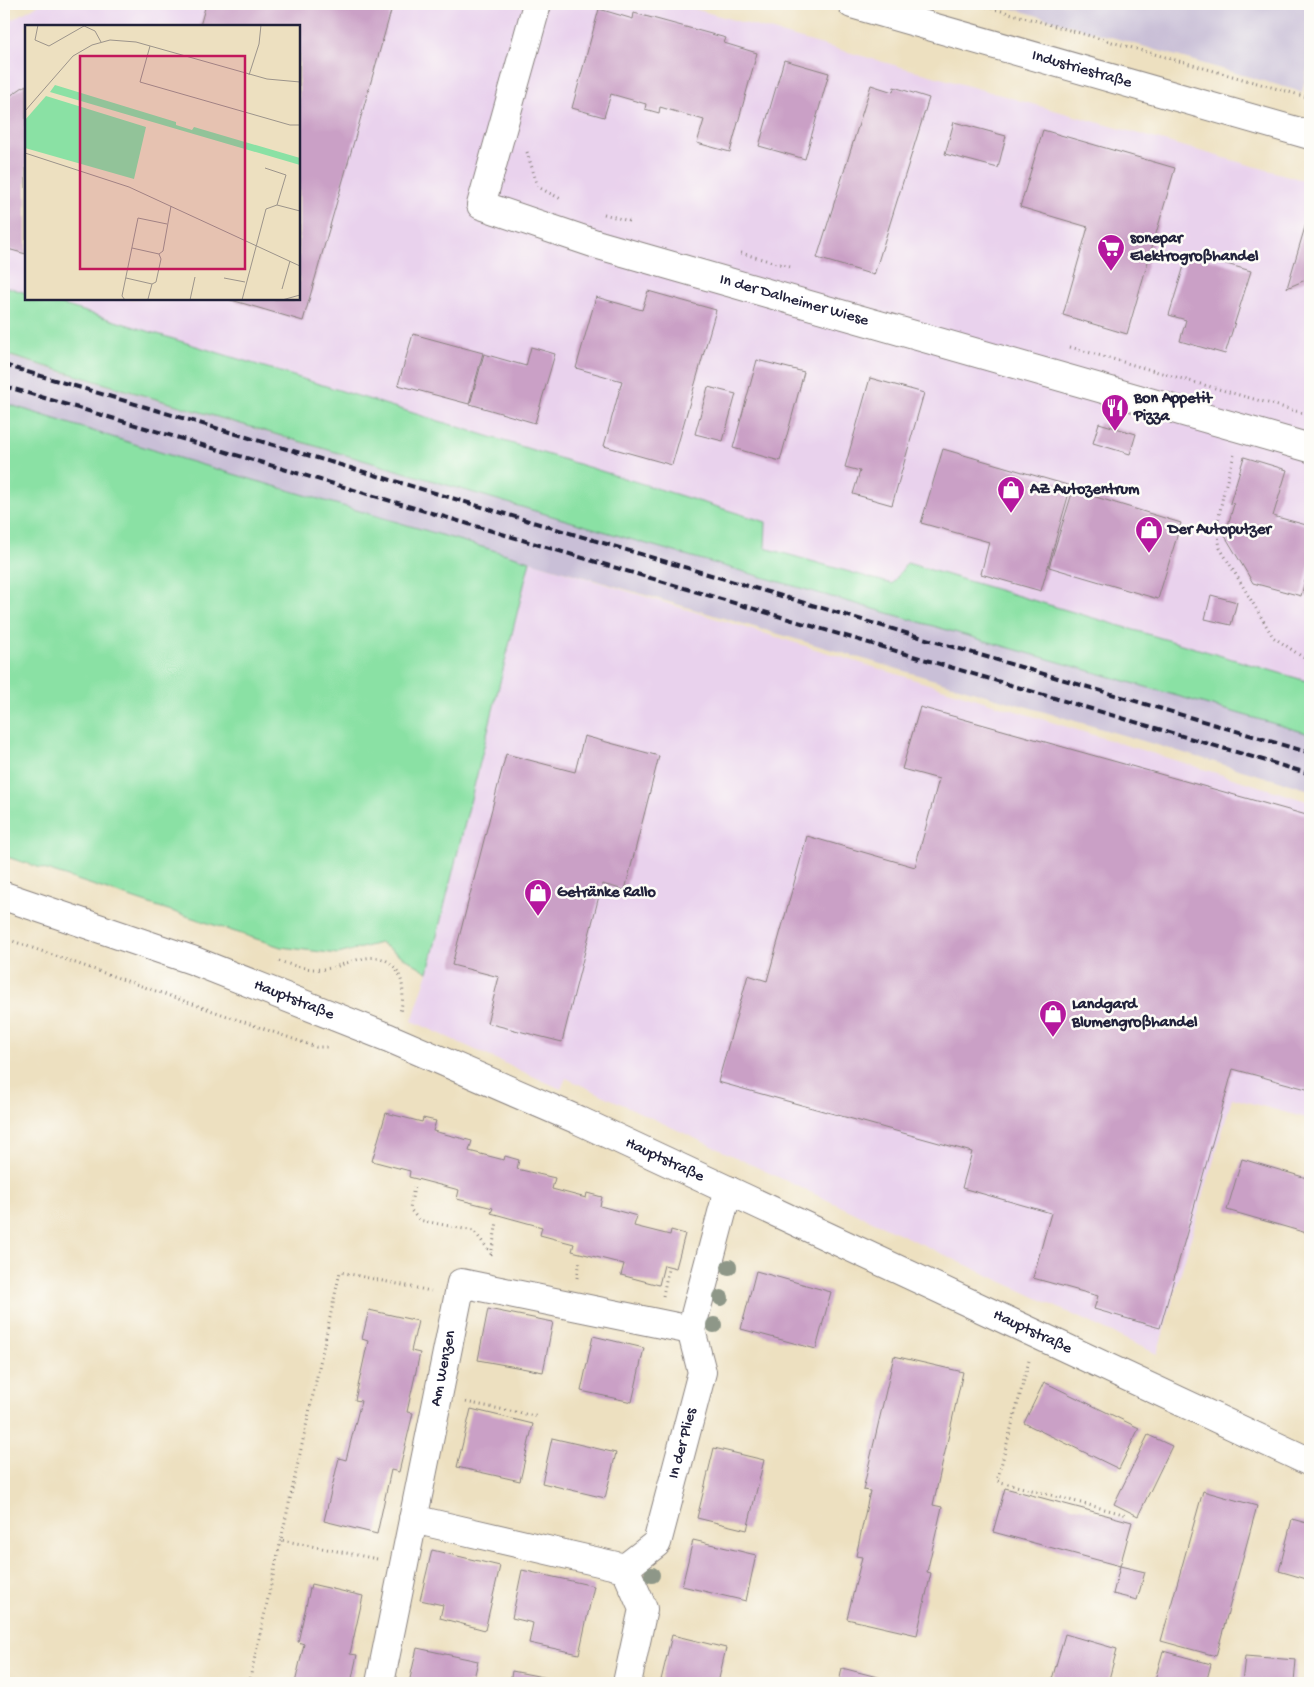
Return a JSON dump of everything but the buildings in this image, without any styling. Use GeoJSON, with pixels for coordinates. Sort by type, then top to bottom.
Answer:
{"type":"FeatureCollection","features":[{"type":"Feature","properties":{"kind":"street","name":"In der Dalheimer Wiese"},"geometry":{"type":"LineString","coordinates":[[537,4],[481,206],[600,245],[1310,448]]}},
{"type":"Feature","properties":{"kind":"street","name":"Industriestraße"},"geometry":{"type":"LineString","coordinates":[[852,4],[1310,135]]}},
{"type":"Feature","properties":{"kind":"street","name":"Hauptstraße"},"geometry":{"type":"LineString","coordinates":[[4,896],[192,960],[389,1038],[578,1120],[1310,1462]]}},
{"type":"Feature","properties":{"kind":"street","name":"In der Plies"},"geometry":{"type":"LineString","coordinates":[[625,1568],[657,1543],[702,1372],[691,1330],[728,1190]]}},
{"type":"Feature","properties":{"kind":"street"},"geometry":{"type":"LineString","coordinates":[[458,1297],[461,1283],[691,1330]]}},
{"type":"Feature","properties":{"kind":"street","name":"Am Wenzen"},"geometry":{"type":"LineString","coordinates":[[380,1683],[458,1297]]}},
{"type":"Feature","properties":{"kind":"street"},"geometry":{"type":"LineString","coordinates":[[413,1520],[625,1568],[643,1609],[627,1683]]}},
{"type":"Feature","properties":{"kind":"path"},"geometry":{"type":"LineString","coordinates":[[977,4],[1310,98]]}},
{"type":"Feature","properties":{"kind":"path"},"geometry":{"type":"LineString","coordinates":[[528,146],[527,154],[538,186],[569,204]]}},
{"type":"Feature","properties":{"kind":"path"},"geometry":{"type":"LineString","coordinates":[[598,212],[641,225]]}},
{"type":"Feature","properties":{"kind":"path"},"geometry":{"type":"LineString","coordinates":[[740,253],[796,269]]}},
{"type":"Feature","properties":{"kind":"path"},"geometry":{"type":"LineString","coordinates":[[1064,346],[1310,415]]}},
{"type":"Feature","properties":{"kind":"path"},"geometry":{"type":"LineString","coordinates":[[1242,428],[1223,495],[1217,528],[1220,548],[1273,637],[1310,662]]}},
{"type":"Feature","properties":{"kind":"path"},"geometry":{"type":"LineString","coordinates":[[4,938],[316,1047],[332,1047],[343,1042],[350,1022]]}},
{"type":"Feature","properties":{"kind":"path"},"geometry":{"type":"LineString","coordinates":[[274,960],[296,967],[326,969],[362,958],[377,957],[389,962],[398,972],[403,984],[404,1000],[389,1038]]}},
{"type":"Feature","properties":{"kind":"path"},"geometry":{"type":"LineString","coordinates":[[414,1187],[410,1209],[419,1220],[474,1231],[491,1254]]}},
{"type":"Feature","properties":{"kind":"path"},"geometry":{"type":"LineString","coordinates":[[485,1287],[497,1222]]}},
{"type":"Feature","properties":{"kind":"path"},"geometry":{"type":"LineString","coordinates":[[250,1683],[340,1272],[458,1297]]}},
{"type":"Feature","properties":{"kind":"path"},"geometry":{"type":"LineString","coordinates":[[1035,1334],[997,1481],[1127,1515]]}},
{"type":"Feature","properties":{"kind":"path"},"geometry":{"type":"LineString","coordinates":[[438,1396],[539,1417]]}},
{"type":"Feature","properties":{"kind":"path"},"geometry":{"type":"LineString","coordinates":[[281,1540],[404,1565]]}},
{"type":"Feature","properties":{"kind":"shaded area"},"geometry":{"type":"Polygon","coordinates":[[[40,4],[677,4],[1310,182],[1310,682],[907,563],[892,584],[765,548],[766,522],[47,300],[300,300],[300,25],[25,25],[25,293],[4,286],[4,24],[40,4]]]}},
{"type":"Feature","properties":{"kind":"shaded area"},"geometry":{"type":"Polygon","coordinates":[[[997,4],[1310,4],[1310,57],[1302,92],[997,4]]]}},
{"type":"Feature","properties":{"kind":"shaded area"},"geometry":{"type":"Polygon","coordinates":[[[4,355],[640,542],[1310,734],[1310,790],[182,459],[4,403],[4,355]]]}},
{"type":"Feature","properties":{"kind":"shaded area"},"geometry":{"type":"Polygon","coordinates":[[[530,561],[1310,802],[1310,1119],[1232,1098],[1157,1354],[566,1078],[561,1089],[412,1021],[428,972],[530,561]]]}},
{"type":"Feature","properties":{"kind":"green space"},"geometry":{"type":"Polygon","coordinates":[[[4,286],[25,293],[25,300],[47,300],[766,522],[765,548],[892,584],[907,563],[1310,682],[1310,734],[640,542],[4,354],[4,286]]]}},
{"type":"Feature","properties":{"kind":"green space"},"geometry":{"type":"Polygon","coordinates":[[[4,403],[182,459],[530,561],[428,972],[380,943],[338,954],[281,947],[4,856],[4,403]]]}},
{"type":"Feature","properties":{"kind":"railway"},"geometry":{"type":"LineString","coordinates":[[4,365],[1310,753]]}},
{"type":"Feature","properties":{"kind":"railway"},"geometry":{"type":"LineString","coordinates":[[4,386],[1310,774]]}},
{"type":"Feature","properties":{"kind":"place","name":"sonepar Elektrogroßhandel"},"geometry":{"type":"Point","coordinates":[1111,272]}},
{"type":"Feature","properties":{"kind":"place","name":"Bon Appetit Pizza"},"geometry":{"type":"Point","coordinates":[1115,432]}},
{"type":"Feature","properties":{"kind":"place","name":"AZ Autozentrum"},"geometry":{"type":"Point","coordinates":[1011,514]}},
{"type":"Feature","properties":{"kind":"place","name":"Der Autoputzer"},"geometry":{"type":"Point","coordinates":[1149,554]}},
{"type":"Feature","properties":{"kind":"place","name":"Getränke Rallo"},"geometry":{"type":"Point","coordinates":[538,917]}},
{"type":"Feature","properties":{"kind":"place","name":"Landgard Blumengroßhandel"},"geometry":{"type":"Point","coordinates":[1053,1038]}}]}
